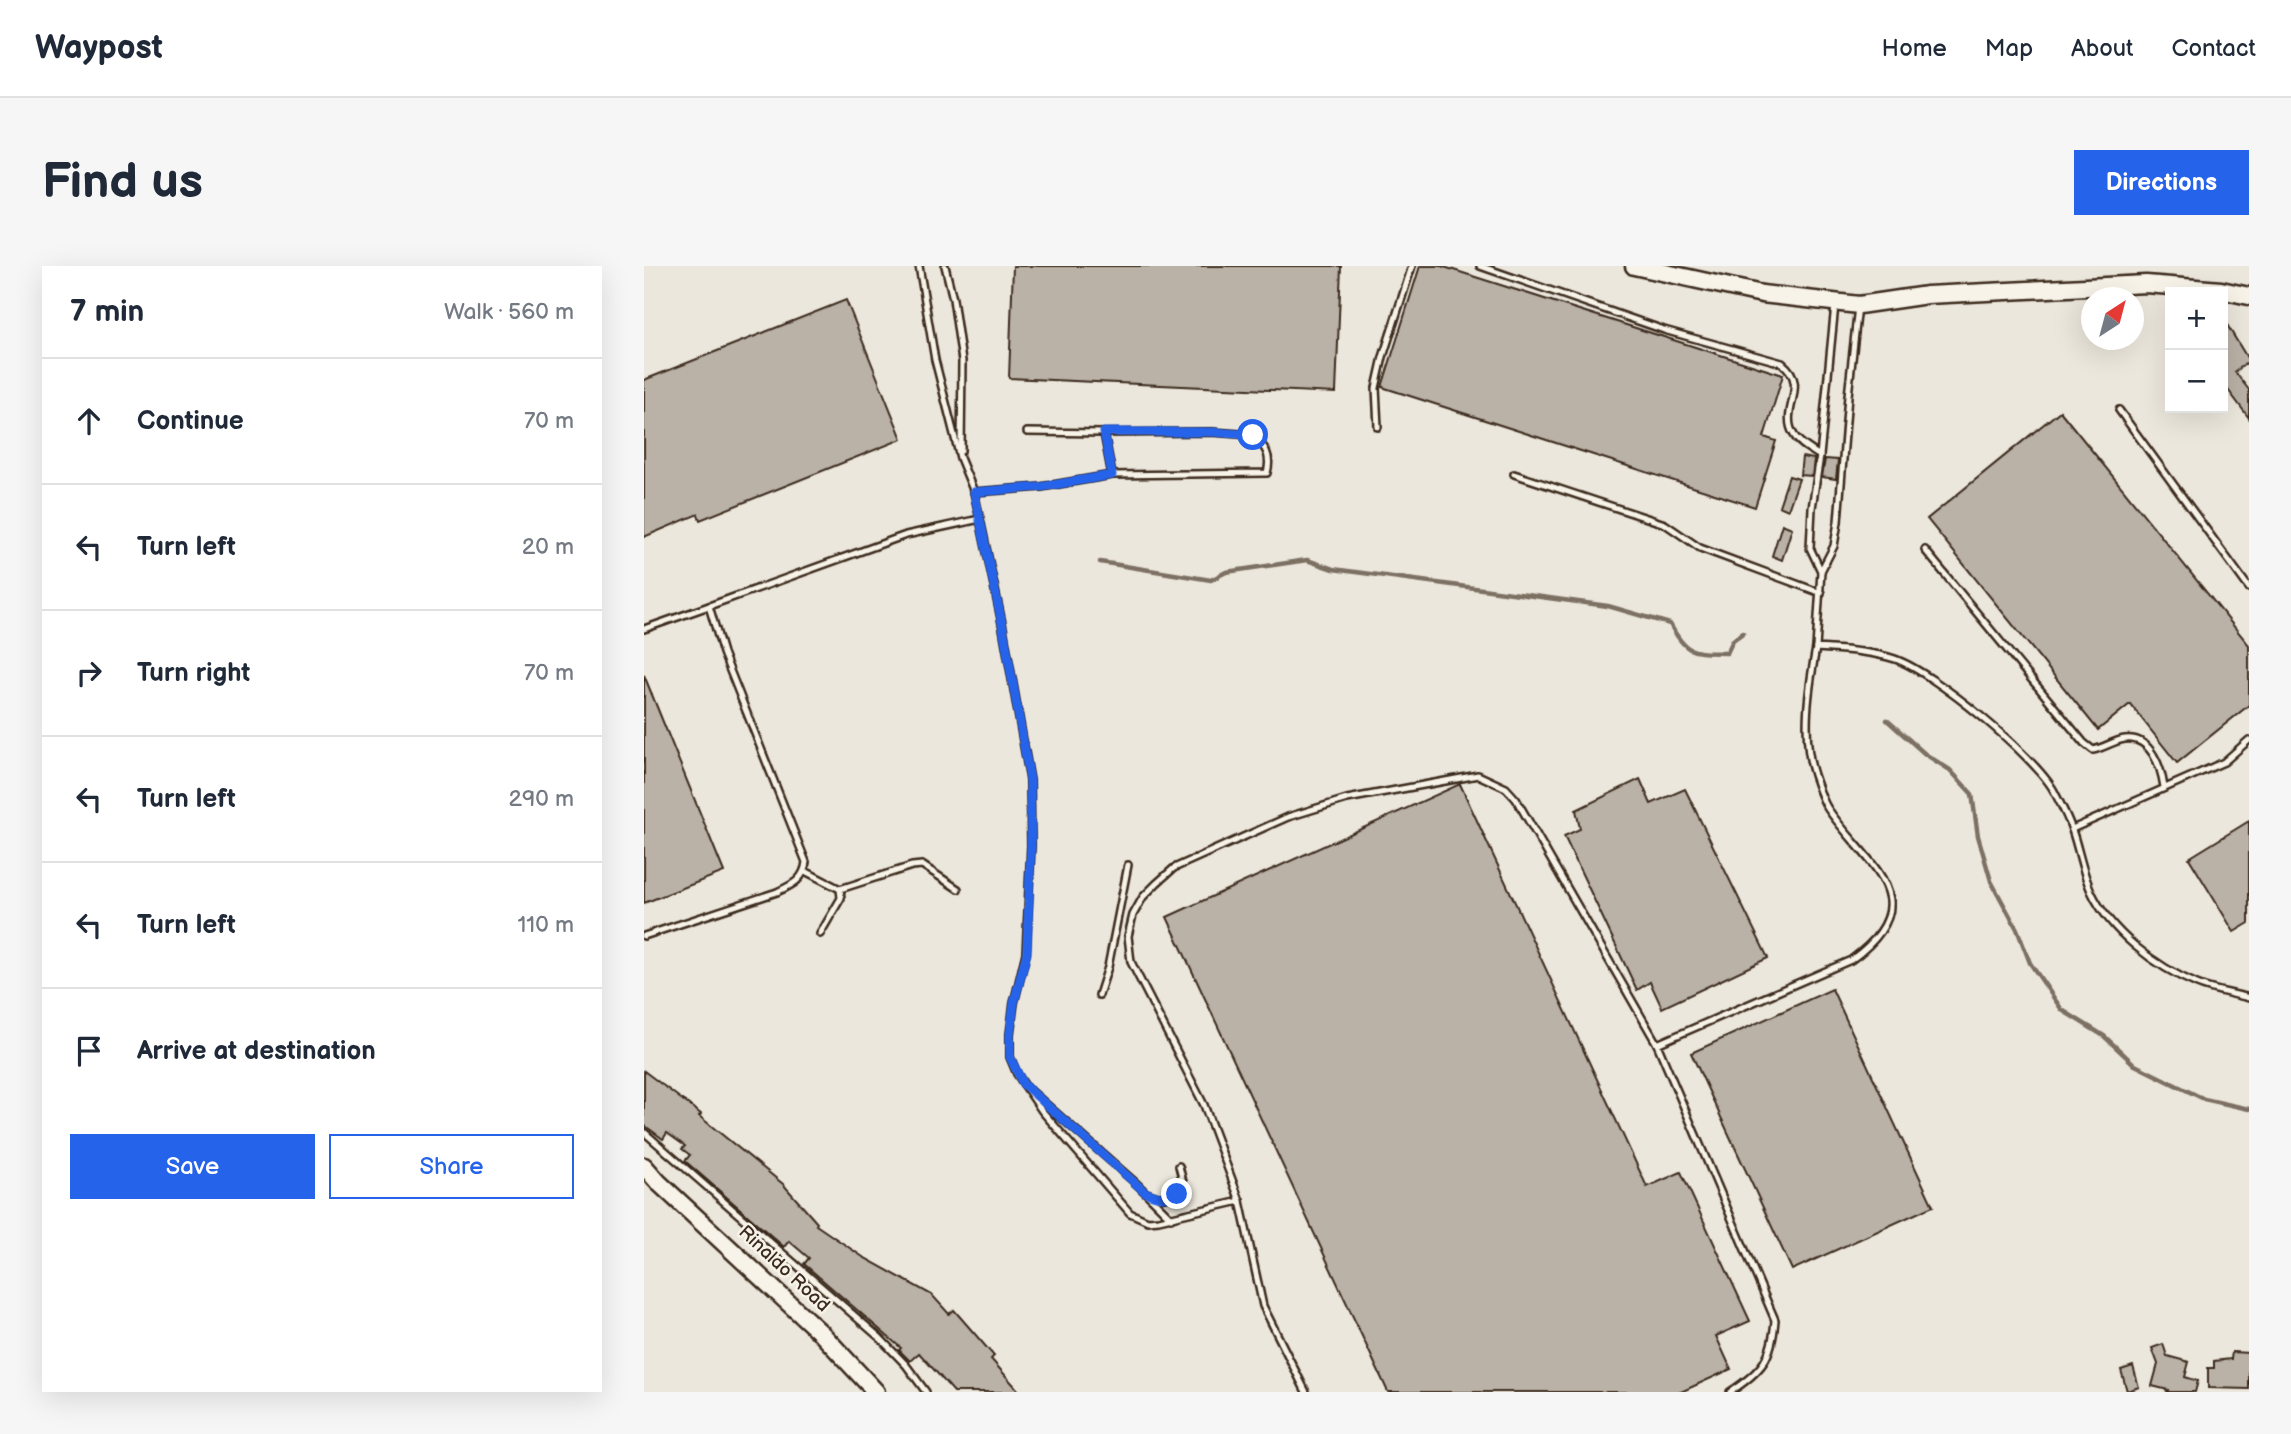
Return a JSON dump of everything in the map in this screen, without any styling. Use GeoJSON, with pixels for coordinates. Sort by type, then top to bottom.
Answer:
{"type":"FeatureCollection","features":[{"type":"Feature","properties":{"kind":"street"},"geometry":{"type":"LineString","coordinates":[[1634,266],[1762,294],[1859,305],[1927,295],[2146,284],[2208,289],[2249,296]]}},
{"type":"Feature","properties":{"kind":"street","name":"Rinaldo Road"},"geometry":{"type":"LineString","coordinates":[[644,1166],[651,1178],[822,1334],[876,1392]]}},
{"type":"Feature","properties":{"kind":"lane"},"geometry":{"type":"LineString","coordinates":[[919,266],[935,360],[960,458],[974,492],[981,519],[1030,780],[1031,845],[1027,953],[1010,1034],[1010,1057],[1023,1084],[1042,1111],[1130,1213],[1148,1221],[1171,1218],[1240,1200]]}},
{"type":"Feature","properties":{"kind":"lane"},"geometry":{"type":"LineString","coordinates":[[945,266],[962,361],[960,458]]}},
{"type":"Feature","properties":{"kind":"lane"},"geometry":{"type":"LineString","coordinates":[[1378,427],[1376,388],[1412,266]]}},
{"type":"Feature","properties":{"kind":"lane"},"geometry":{"type":"LineString","coordinates":[[1480,266],[1664,330],[1782,363],[1790,369],[1796,385],[1789,423],[1794,436],[1820,456]]}},
{"type":"Feature","properties":{"kind":"lane"},"geometry":{"type":"LineString","coordinates":[[1657,1044],[1851,960],[1872,945],[1884,926],[1891,907],[1890,892],[1880,873],[1826,807],[1813,772],[1807,722],[1821,593],[1821,570],[1810,548],[1812,508],[1820,456],[1835,303]]}},
{"type":"Feature","properties":{"kind":"lane"},"geometry":{"type":"LineString","coordinates":[[1821,570],[1834,546],[1838,522],[1859,305]]}},
{"type":"Feature","properties":{"kind":"lane"},"geometry":{"type":"LineString","coordinates":[[2119,410],[2249,588]]}},
{"type":"Feature","properties":{"kind":"lane"},"geometry":{"type":"LineString","coordinates":[[974,492],[1041,487],[1112,475],[1267,473],[1269,463],[1268,452],[1253,435],[1212,432],[1027,432]]}},
{"type":"Feature","properties":{"kind":"lane"},"geometry":{"type":"LineString","coordinates":[[1104,432],[1112,475]]}},
{"type":"Feature","properties":{"kind":"lane"},"geometry":{"type":"LineString","coordinates":[[1514,474],[1665,524],[1700,548],[1821,593]]}},
{"type":"Feature","properties":{"kind":"lane"},"geometry":{"type":"LineString","coordinates":[[644,629],[906,535],[981,519]]}},
{"type":"Feature","properties":{"kind":"lane"},"geometry":{"type":"LineString","coordinates":[[1925,550],[2084,743],[2093,750],[2125,738],[2139,740],[2151,751],[2162,771],[2164,787]]}},
{"type":"Feature","properties":{"kind":"lane"},"geometry":{"type":"LineString","coordinates":[[644,936],[777,892],[796,882],[805,871],[806,862],[723,653],[709,606]]}},
{"type":"Feature","properties":{"kind":"lane"},"geometry":{"type":"LineString","coordinates":[[1816,648],[1895,659],[1920,671],[2031,761],[2053,789],[2072,828],[2080,862],[2092,892],[2108,917],[2133,943],[2163,966],[2199,985],[2249,998]]}},
{"type":"Feature","properties":{"kind":"lane"},"geometry":{"type":"LineString","coordinates":[[2072,828],[2224,762],[2249,740]]}},
{"type":"Feature","properties":{"kind":"lane"},"geometry":{"type":"LineString","coordinates":[[1306,1392],[1263,1306],[1240,1200],[1204,1105],[1131,962],[1128,936],[1133,915],[1143,897],[1174,868],[1288,817],[1347,799],[1478,775],[1506,788],[1516,799],[1657,1044],[1775,1320],[1773,1343],[1765,1361],[1751,1378],[1730,1392]]}},
{"type":"Feature","properties":{"kind":"lane"},"geometry":{"type":"LineString","coordinates":[[805,871],[840,889],[922,864],[958,889]]}},
{"type":"Feature","properties":{"kind":"lane"},"geometry":{"type":"LineString","coordinates":[[1099,995],[1108,967],[1128,865]]}},
{"type":"Feature","properties":{"kind":"lane"},"geometry":{"type":"LineString","coordinates":[[820,934],[841,898],[840,889]]}},
{"type":"Feature","properties":{"kind":"lane"},"geometry":{"type":"LineString","coordinates":[[1023,1084],[1171,1218]]}},
{"type":"Feature","properties":{"kind":"lane"},"geometry":{"type":"LineString","coordinates":[[644,1132],[880,1338],[906,1365],[926,1392]]}},
{"type":"Feature","properties":{"kind":"lane"},"geometry":{"type":"LineString","coordinates":[[1145,1192],[1159,1198],[1177,1194],[1183,1182],[1180,1166]]}},
{"type":"Feature","properties":{"kind":"building"},"geometry":{"type":"Polygon","coordinates":[[[1013,266],[1341,266],[1336,393],[1009,378],[1013,266]]]}},
{"type":"Feature","properties":{"kind":"building"},"geometry":{"type":"Polygon","coordinates":[[[1420,266],[1441,266],[1783,375],[1764,437],[1776,441],[1755,507],[1382,387],[1420,266]]]}},
{"type":"Feature","properties":{"kind":"building"},"geometry":{"type":"Polygon","coordinates":[[[846,300],[902,439],[700,520],[698,514],[644,537],[644,380],[846,300]]]}},
{"type":"Feature","properties":{"kind":"building"},"geometry":{"type":"Polygon","coordinates":[[[2228,326],[2249,361],[2235,372],[2249,390],[2249,418],[2228,390],[2228,326]]]}},
{"type":"Feature","properties":{"kind":"building"},"geometry":{"type":"Polygon","coordinates":[[[2060,411],[2249,645],[2249,705],[2177,763],[2130,704],[2098,730],[1927,519],[2060,411]]]}},
{"type":"Feature","properties":{"kind":"building"},"geometry":{"type":"Polygon","coordinates":[[[1802,457],[1814,459],[1812,476],[1800,475],[1802,457]]]}},
{"type":"Feature","properties":{"kind":"building"},"geometry":{"type":"Polygon","coordinates":[[[1825,459],[1838,460],[1836,479],[1822,477],[1825,459]]]}},
{"type":"Feature","properties":{"kind":"building"},"geometry":{"type":"Polygon","coordinates":[[[1789,476],[1799,479],[1788,510],[1779,506],[1789,476]]]}},
{"type":"Feature","properties":{"kind":"building"},"geometry":{"type":"Polygon","coordinates":[[[1782,524],[1792,528],[1782,560],[1772,556],[1782,524]]]}},
{"type":"Feature","properties":{"kind":"building"},"geometry":{"type":"Polygon","coordinates":[[[644,675],[724,872],[644,903],[644,675]]]}},
{"type":"Feature","properties":{"kind":"building"},"geometry":{"type":"Polygon","coordinates":[[[1640,779],[1651,804],[1685,789],[1768,958],[1662,1008],[1650,982],[1637,990],[1564,836],[1580,829],[1576,810],[1640,779]]]}},
{"type":"Feature","properties":{"kind":"building"},"geometry":{"type":"Polygon","coordinates":[[[1460,784],[1647,1187],[1681,1172],[1750,1321],[1716,1336],[1731,1369],[1681,1392],[1388,1392],[1167,917],[1460,784]]]}},
{"type":"Feature","properties":{"kind":"building"},"geometry":{"type":"Polygon","coordinates":[[[2249,821],[2249,923],[2234,932],[2189,858],[2249,821]]]}},
{"type":"Feature","properties":{"kind":"building"},"geometry":{"type":"Polygon","coordinates":[[[1832,989],[1933,1206],[1792,1270],[1691,1053],[1832,989]]]}},
{"type":"Feature","properties":{"kind":"building"},"geometry":{"type":"Polygon","coordinates":[[[644,1071],[701,1114],[699,1116],[783,1184],[816,1225],[863,1257],[932,1295],[949,1314],[954,1310],[994,1356],[991,1359],[1020,1392],[954,1392],[919,1353],[910,1361],[899,1350],[901,1348],[804,1264],[809,1258],[789,1241],[784,1247],[685,1161],[690,1155],[682,1149],[685,1146],[667,1133],[663,1139],[644,1125],[644,1071]]]}},
{"type":"Feature","properties":{"kind":"building"},"geometry":{"type":"Polygon","coordinates":[[[2163,1344],[2167,1356],[2189,1362],[2185,1377],[2198,1381],[2195,1392],[2167,1392],[2168,1390],[2152,1386],[2158,1364],[2152,1348],[2163,1344]]]}},
{"type":"Feature","properties":{"kind":"building"},"geometry":{"type":"Polygon","coordinates":[[[2232,1352],[2249,1353],[2249,1389],[2208,1388],[2208,1368],[2214,1368],[2214,1361],[2231,1359],[2232,1352]]]}},
{"type":"Feature","properties":{"kind":"building"},"geometry":{"type":"Polygon","coordinates":[[[2133,1366],[2139,1387],[2127,1391],[2121,1370],[2133,1366]]]}},
{"type":"Feature","properties":{"kind":"waterway"},"geometry":{"type":"LineString","coordinates":[[1100,562],[1211,580],[1226,572],[1307,560],[1333,569],[1608,606],[1670,624],[1681,642],[1699,652],[1727,653],[1733,640],[1743,633]]}},
{"type":"Feature","properties":{"kind":"waterway"},"geometry":{"type":"LineString","coordinates":[[1887,720],[1925,754],[1950,770],[1972,794],[1978,836],[1991,881],[2017,929],[2030,963],[2062,1010],[2104,1036],[2135,1065],[2204,1099],[2249,1109]]}},
{"type":"Feature","properties":{"kind":"route"},"geometry":{"type":"LineString","coordinates":[[1177,1194],[1159,1198],[1145,1192],[1023,1084],[1010,1057],[1014,1003],[1027,953],[1030,908],[1030,780],[1003,628],[974,492],[1041,487],[1112,475],[1104,432],[1212,432],[1253,435]]}}]}
